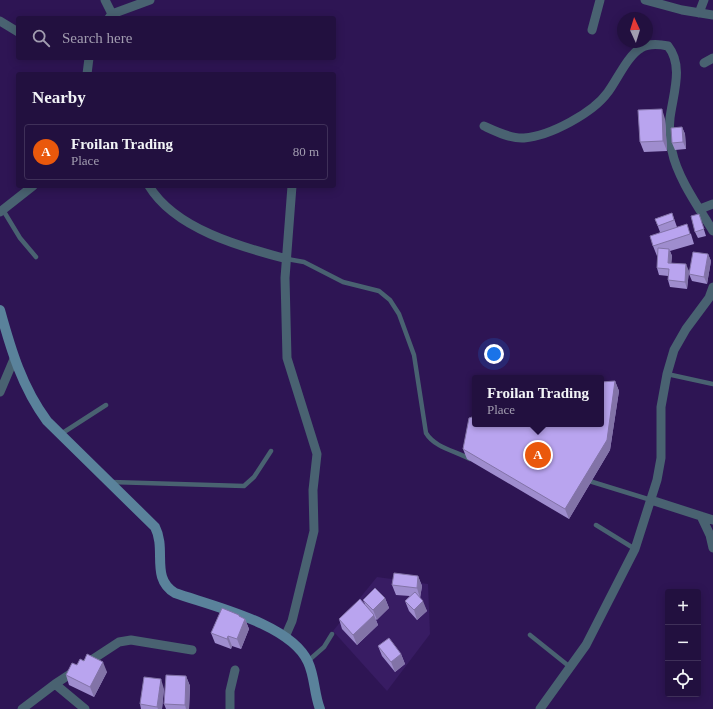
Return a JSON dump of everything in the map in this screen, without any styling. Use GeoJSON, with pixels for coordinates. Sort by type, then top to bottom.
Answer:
{"type":"FeatureCollection","features":[{"type":"Feature","properties":{"kind":"street"},"geometry":{"type":"LineString","coordinates":[[105,0],[111,16],[150,0]]}},
{"type":"Feature","properties":{"kind":"street"},"geometry":{"type":"LineString","coordinates":[[592,30],[600,0]]}},
{"type":"Feature","properties":{"kind":"street"},"geometry":{"type":"LineString","coordinates":[[644,0],[713,15]]}},
{"type":"Feature","properties":{"kind":"street"},"geometry":{"type":"LineString","coordinates":[[699,13],[704,0]]}},
{"type":"Feature","properties":{"kind":"street"},"geometry":{"type":"LineString","coordinates":[[0,21],[16,31]]}},
{"type":"Feature","properties":{"kind":"street"},"geometry":{"type":"LineString","coordinates":[[484,126],[499,133],[524,138],[561,126],[578,118],[598,103],[608,93],[635,53],[641,48],[651,44],[668,46],[673,52],[676,66],[676,79],[670,118],[672,153],[679,170],[713,231]]}},
{"type":"Feature","properties":{"kind":"street"},"geometry":{"type":"LineString","coordinates":[[704,63],[713,58]]}},
{"type":"Feature","properties":{"kind":"street"},"geometry":{"type":"LineString","coordinates":[[87,72],[89,60]]}},
{"type":"Feature","properties":{"kind":"street"},"geometry":{"type":"LineString","coordinates":[[2,211],[31,188]]}},
{"type":"Feature","properties":{"kind":"street"},"geometry":{"type":"LineString","coordinates":[[150,188],[162,204],[203,230],[239,246],[287,259]]}},
{"type":"Feature","properties":{"kind":"street"},"geometry":{"type":"LineString","coordinates":[[285,637],[292,621],[314,531],[313,490],[316,454],[287,358],[285,278],[292,188]]}},
{"type":"Feature","properties":{"kind":"street"},"geometry":{"type":"LineString","coordinates":[[700,209],[713,204]]}},
{"type":"Feature","properties":{"kind":"street"},"geometry":{"type":"LineString","coordinates":[[540,709],[586,645],[635,549],[651,500],[661,458],[661,407],[667,374],[674,350],[686,329],[709,298],[713,287]]}},
{"type":"Feature","properties":{"kind":"street"},"geometry":{"type":"LineString","coordinates":[[0,310],[14,359],[25,386],[37,407],[47,421],[155,527],[159,541],[161,574],[164,583],[168,588],[194,600],[251,618],[285,637],[308,661],[320,709]]}},
{"type":"Feature","properties":{"kind":"street"},"geometry":{"type":"LineString","coordinates":[[0,392],[14,359]]}},
{"type":"Feature","properties":{"kind":"street"},"geometry":{"type":"LineString","coordinates":[[651,500],[713,520]]}},
{"type":"Feature","properties":{"kind":"street"},"geometry":{"type":"LineString","coordinates":[[700,516],[710,535],[713,548]]}},
{"type":"Feature","properties":{"kind":"street"},"geometry":{"type":"LineString","coordinates":[[22,709],[55,684],[119,642],[131,640],[192,650]]}},
{"type":"Feature","properties":{"kind":"street"},"geometry":{"type":"LineString","coordinates":[[230,709],[230,691],[235,670]]}},
{"type":"Feature","properties":{"kind":"street"},"geometry":{"type":"LineString","coordinates":[[55,684],[85,709]]}},
{"type":"Feature","properties":{"kind":"lane"},"geometry":{"type":"LineString","coordinates":[[2,211],[20,238],[36,257]]}},
{"type":"Feature","properties":{"kind":"lane"},"geometry":{"type":"LineString","coordinates":[[287,259],[304,262],[343,282],[378,291],[390,300],[399,314],[414,354],[426,433],[430,440],[436,444],[473,460]]}},
{"type":"Feature","properties":{"kind":"lane"},"geometry":{"type":"LineString","coordinates":[[667,374],[713,384]]}},
{"type":"Feature","properties":{"kind":"lane"},"geometry":{"type":"LineString","coordinates":[[61,434],[106,405]]}},
{"type":"Feature","properties":{"kind":"lane"},"geometry":{"type":"LineString","coordinates":[[110,482],[244,486],[254,477],[271,451]]}},
{"type":"Feature","properties":{"kind":"lane"},"geometry":{"type":"LineString","coordinates":[[577,480],[589,480],[651,500]]}},
{"type":"Feature","properties":{"kind":"lane"},"geometry":{"type":"LineString","coordinates":[[596,526],[635,549]]}},
{"type":"Feature","properties":{"kind":"lane"},"geometry":{"type":"LineString","coordinates":[[308,661],[324,647],[332,634]]}},
{"type":"Feature","properties":{"kind":"lane"},"geometry":{"type":"LineString","coordinates":[[530,635],[570,667]]}},
{"type":"Feature","properties":{"kind":"shaded area"},"geometry":{"type":"Polygon","coordinates":[[[377,577],[428,584],[430,634],[387,691],[333,631],[377,577]]]}},
{"type":"Feature","properties":{"kind":"building"},"geometry":{"type":"Polygon","coordinates":[[[662,109],[663,141],[640,142],[638,110],[662,109]]]}},
{"type":"Feature","properties":{"kind":"building"},"geometry":{"type":"Polygon","coordinates":[[[682,127],[683,142],[672,143],[671,128],[682,127]]]}},
{"type":"Feature","properties":{"kind":"building"},"geometry":{"type":"Polygon","coordinates":[[[672,213],[674,220],[658,226],[655,219],[672,213]]]}},
{"type":"Feature","properties":{"kind":"building"},"geometry":{"type":"Polygon","coordinates":[[[699,214],[704,229],[695,232],[691,216],[699,214]]]}},
{"type":"Feature","properties":{"kind":"building"},"geometry":{"type":"Polygon","coordinates":[[[687,224],[690,234],[653,246],[650,236],[687,224]]]}},
{"type":"Feature","properties":{"kind":"building"},"geometry":{"type":"Polygon","coordinates":[[[658,248],[669,249],[668,263],[686,264],[685,282],[668,280],[669,269],[657,268],[658,248]]]}},
{"type":"Feature","properties":{"kind":"building"},"geometry":{"type":"Polygon","coordinates":[[[693,252],[708,254],[704,277],[689,274],[693,252]]]}},
{"type":"Feature","properties":{"kind":"building"},"geometry":{"type":"Polygon","coordinates":[[[615,381],[607,440],[565,509],[463,449],[469,418],[472,417],[472,427],[604,427],[604,382],[615,381]]]}},
{"type":"Feature","properties":{"kind":"building"},"geometry":{"type":"Polygon","coordinates":[[[394,573],[418,576],[417,588],[392,585],[394,573]]]}},
{"type":"Feature","properties":{"kind":"building"},"geometry":{"type":"Polygon","coordinates":[[[375,588],[385,598],[373,610],[363,600],[375,588]]]}},
{"type":"Feature","properties":{"kind":"building"},"geometry":{"type":"Polygon","coordinates":[[[415,592],[423,601],[414,610],[405,601],[415,592]]]}},
{"type":"Feature","properties":{"kind":"building"},"geometry":{"type":"Polygon","coordinates":[[[360,599],[374,615],[353,635],[339,619],[360,599]]]}},
{"type":"Feature","properties":{"kind":"building"},"geometry":{"type":"Polygon","coordinates":[[[222,608],[245,619],[237,639],[228,636],[227,639],[211,633],[222,608]]]}},
{"type":"Feature","properties":{"kind":"building"},"geometry":{"type":"Polygon","coordinates":[[[389,638],[401,654],[391,662],[378,646],[389,638]]]}},
{"type":"Feature","properties":{"kind":"building"},"geometry":{"type":"Polygon","coordinates":[[[87,654],[103,662],[90,687],[66,675],[72,663],[77,665],[80,659],[84,661],[87,654]]]}},
{"type":"Feature","properties":{"kind":"building"},"geometry":{"type":"Polygon","coordinates":[[[166,675],[186,676],[185,705],[164,704],[166,675]]]}},
{"type":"Feature","properties":{"kind":"building"},"geometry":{"type":"Polygon","coordinates":[[[144,677],[161,679],[157,707],[140,704],[144,677]]]}},
{"type":"Feature","properties":{"kind":"place","name":"Froilan Trading"},"geometry":{"type":"Point","coordinates":[538,455]}}]}
